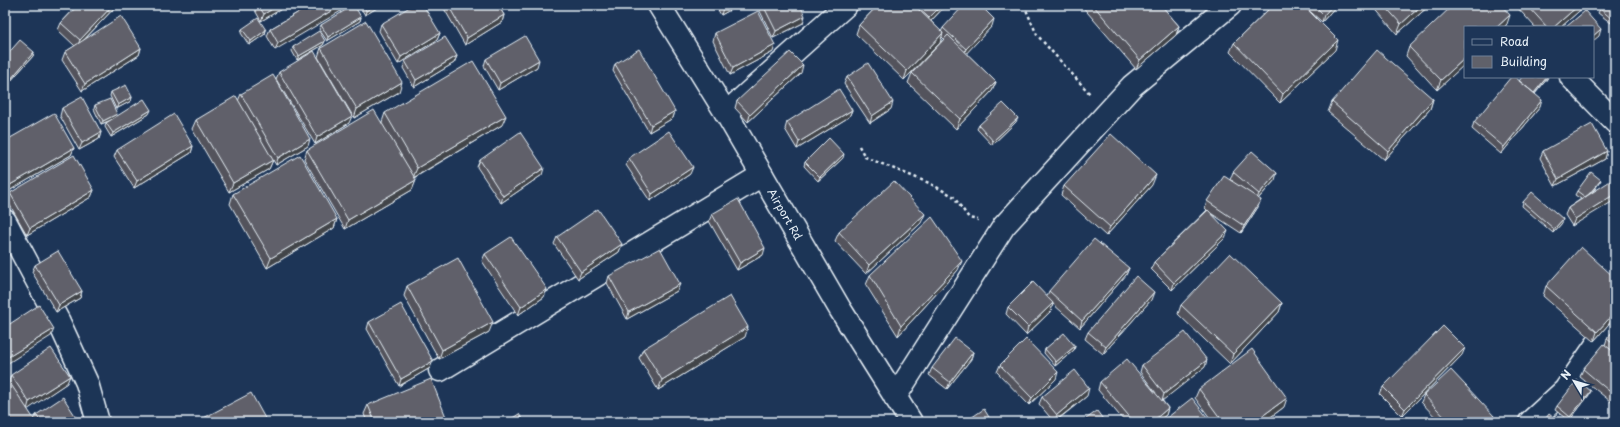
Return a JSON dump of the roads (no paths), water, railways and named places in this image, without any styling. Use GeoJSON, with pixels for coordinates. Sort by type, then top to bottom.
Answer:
{"type":"FeatureCollection","features":[{"type":"Feature","properties":{"kind":"street","name":"Airport Rd"},"geometry":{"type":"LineString","coordinates":[[659,5],[726,113],[840,309],[911,422]]}},
{"type":"Feature","properties":{"kind":"street"},"geometry":{"type":"LineString","coordinates":[[726,113],[846,5]]}},
{"type":"Feature","properties":{"kind":"street"},"geometry":{"type":"LineString","coordinates":[[895,397],[1004,226],[1132,86],[1230,5]]}},
{"type":"Feature","properties":{"kind":"street"},"geometry":{"type":"LineString","coordinates":[[1502,5],[1522,26]]}},
{"type":"Feature","properties":{"kind":"street"},"geometry":{"type":"LineString","coordinates":[[1572,78],[1615,122]]}},
{"type":"Feature","properties":{"kind":"street"},"geometry":{"type":"LineString","coordinates":[[440,370],[762,175]]}},
{"type":"Feature","properties":{"kind":"street"},"geometry":{"type":"LineString","coordinates":[[5,221],[59,322],[87,383],[98,422]]}},
{"type":"Feature","properties":{"kind":"street"},"geometry":{"type":"LineString","coordinates":[[1530,422],[1565,390],[1615,318]]}}]}
